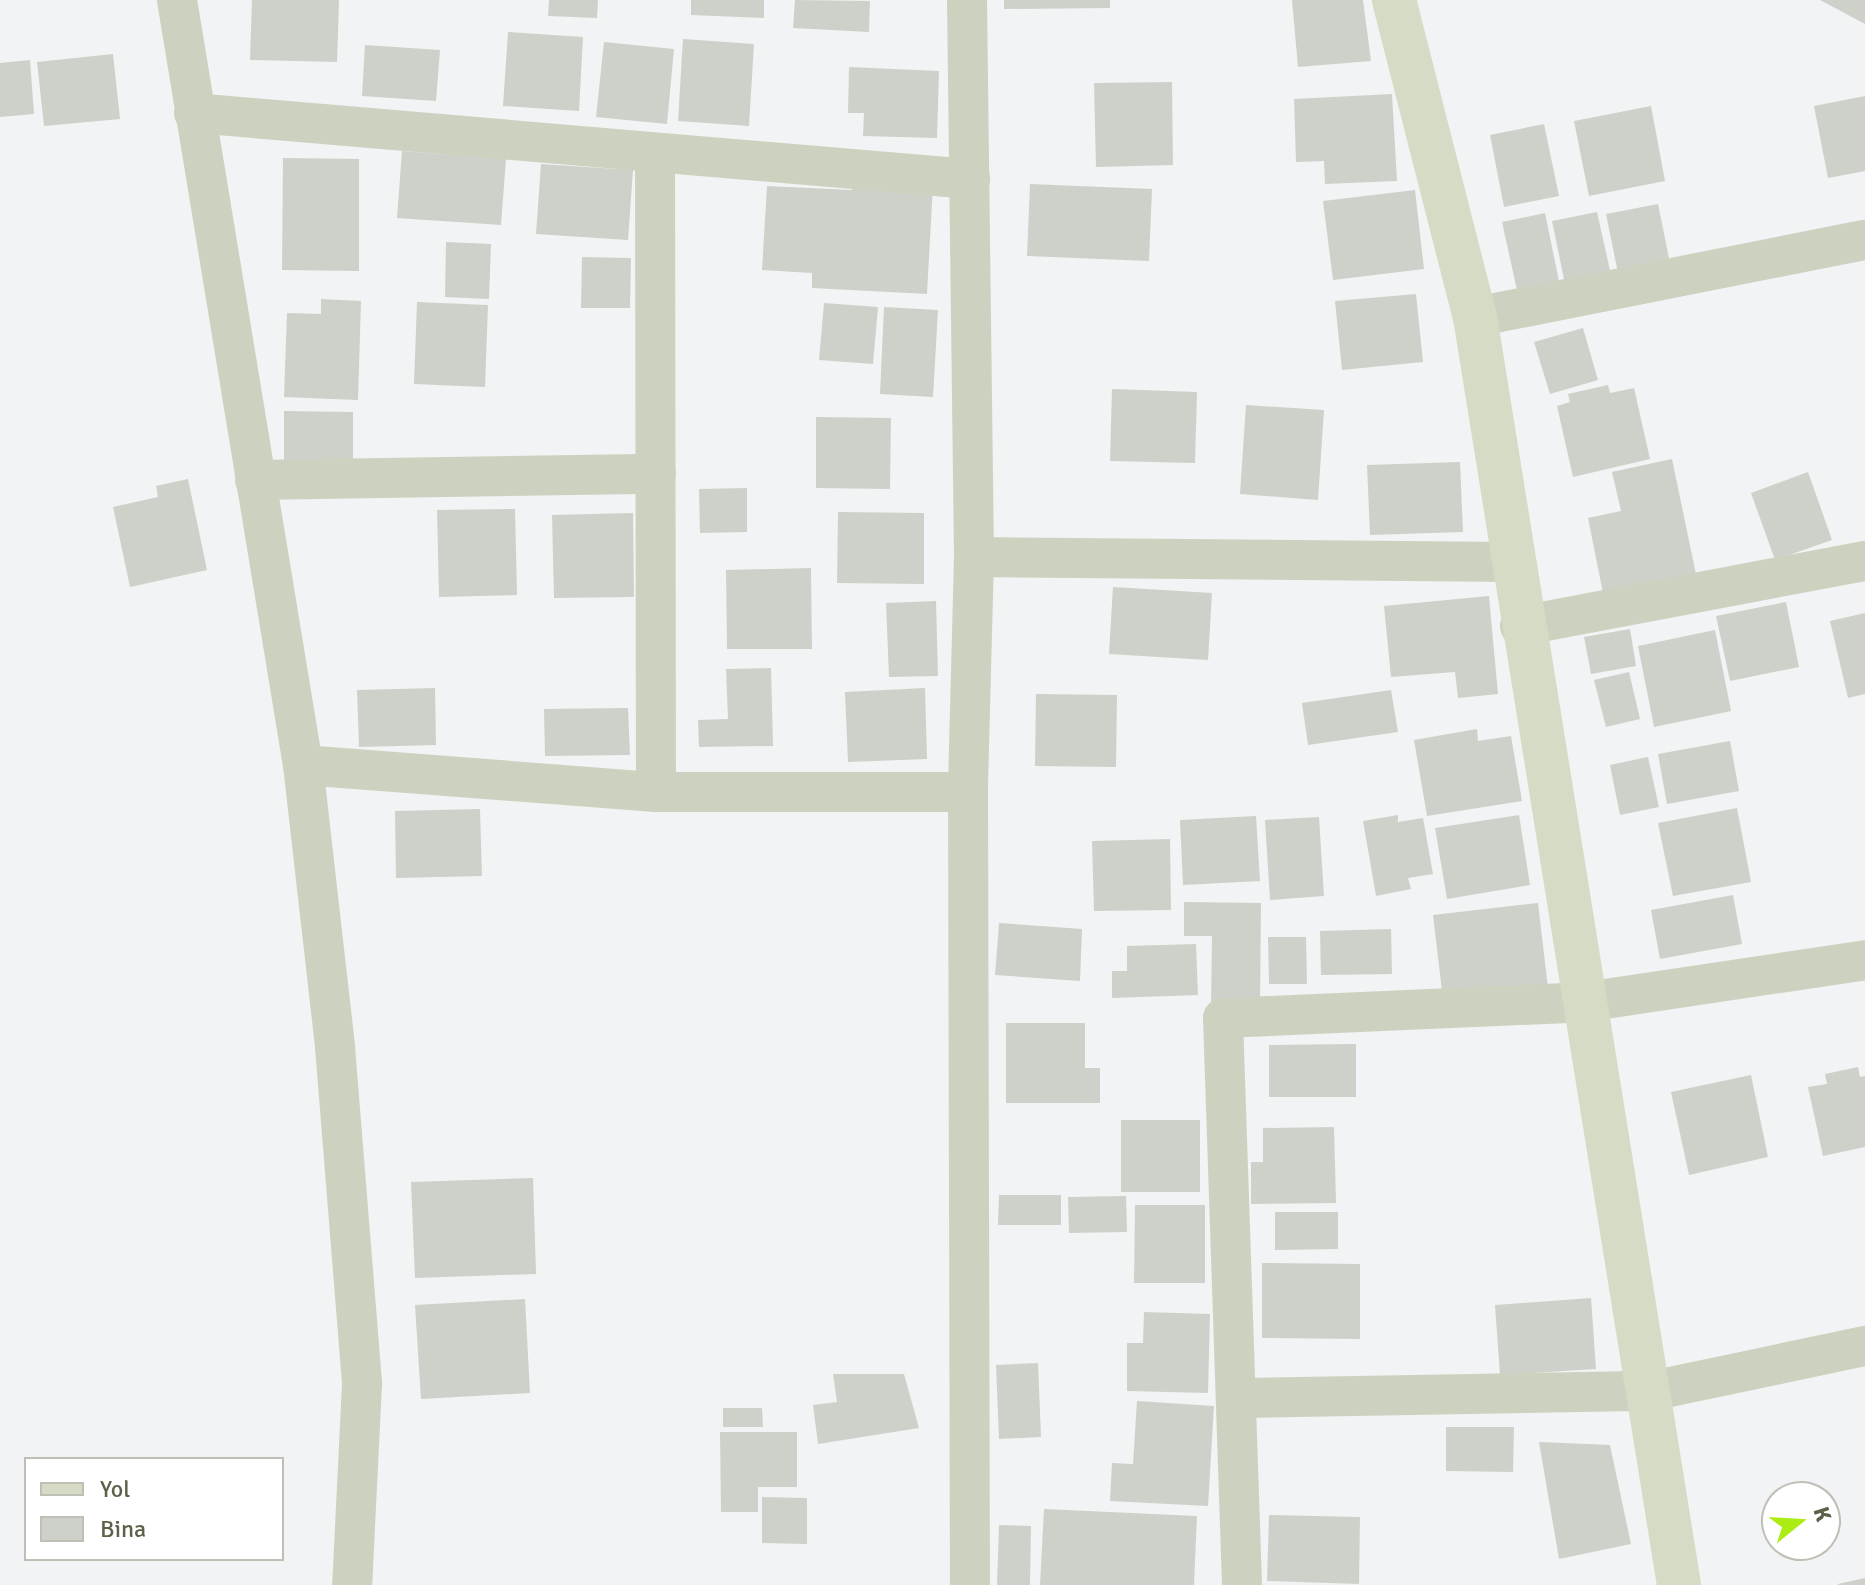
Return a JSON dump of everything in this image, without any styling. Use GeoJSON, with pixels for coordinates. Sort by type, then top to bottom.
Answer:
{"type":"FeatureCollection","features":[{"type":"Feature","properties":{"kind":"street"},"geometry":{"type":"LineString","coordinates":[[177,0],[303,765],[335,1047],[362,1384],[352,1585]]}},
{"type":"Feature","properties":{"kind":"street"},"geometry":{"type":"LineString","coordinates":[[967,0],[974,557],[968,792],[970,1585]]}},
{"type":"Feature","properties":{"kind":"street"},"geometry":{"type":"LineString","coordinates":[[1394,0],[1475,317],[1520,626],[1651,1391],[1679,1585]]}},
{"type":"Feature","properties":{"kind":"street"},"geometry":{"type":"LineString","coordinates":[[194,113],[970,179]]}},
{"type":"Feature","properties":{"kind":"street"},"geometry":{"type":"LineString","coordinates":[[655,153],[656,792]]}},
{"type":"Feature","properties":{"kind":"street"},"geometry":{"type":"LineString","coordinates":[[1475,317],[1865,240]]}},
{"type":"Feature","properties":{"kind":"street"},"geometry":{"type":"LineString","coordinates":[[255,480],[656,474]]}},
{"type":"Feature","properties":{"kind":"street"},"geometry":{"type":"LineString","coordinates":[[974,557],[1511,562]]}},
{"type":"Feature","properties":{"kind":"street"},"geometry":{"type":"LineString","coordinates":[[1520,626],[1865,561]]}},
{"type":"Feature","properties":{"kind":"street"},"geometry":{"type":"LineString","coordinates":[[303,765],[656,792],[968,792]]}},
{"type":"Feature","properties":{"kind":"street"},"geometry":{"type":"LineString","coordinates":[[1242,1585],[1223,1018],[1585,1002],[1865,960]]}},
{"type":"Feature","properties":{"kind":"street"},"geometry":{"type":"LineString","coordinates":[[1238,1398],[1651,1391],[1865,1346]]}},
{"type":"Feature","properties":{"kind":"building"},"geometry":{"type":"Polygon","coordinates":[[[252,0],[339,0],[337,62],[250,60],[252,0]]]}},
{"type":"Feature","properties":{"kind":"building"},"geometry":{"type":"Polygon","coordinates":[[[549,0],[598,0],[597,18],[548,16],[549,0]]]}},
{"type":"Feature","properties":{"kind":"building"},"geometry":{"type":"Polygon","coordinates":[[[691,0],[764,0],[764,18],[691,15],[691,0]]]}},
{"type":"Feature","properties":{"kind":"building"},"geometry":{"type":"Polygon","coordinates":[[[795,0],[870,1],[869,32],[793,28],[795,0]]]}},
{"type":"Feature","properties":{"kind":"building"},"geometry":{"type":"Polygon","coordinates":[[[1004,0],[1110,0],[1110,8],[1004,9],[1004,0]]]}},
{"type":"Feature","properties":{"kind":"building"},"geometry":{"type":"Polygon","coordinates":[[[1292,0],[1363,0],[1371,61],[1298,67],[1292,0]]]}},
{"type":"Feature","properties":{"kind":"building"},"geometry":{"type":"Polygon","coordinates":[[[1820,0],[1865,0],[1865,24],[1820,0]]]}},
{"type":"Feature","properties":{"kind":"building"},"geometry":{"type":"Polygon","coordinates":[[[508,32],[583,37],[579,111],[503,106],[508,32]]]}},
{"type":"Feature","properties":{"kind":"building"},"geometry":{"type":"Polygon","coordinates":[[[683,39],[754,44],[749,126],[678,121],[683,39]]]}},
{"type":"Feature","properties":{"kind":"building"},"geometry":{"type":"Polygon","coordinates":[[[604,42],[674,49],[667,124],[596,117],[604,42]]]}},
{"type":"Feature","properties":{"kind":"building"},"geometry":{"type":"Polygon","coordinates":[[[365,45],[440,50],[436,101],[362,96],[365,45]]]}},
{"type":"Feature","properties":{"kind":"building"},"geometry":{"type":"Polygon","coordinates":[[[113,54],[120,119],[44,126],[37,62],[113,54]]]}},
{"type":"Feature","properties":{"kind":"building"},"geometry":{"type":"Polygon","coordinates":[[[30,60],[34,114],[0,117],[0,63],[30,60]]]}},
{"type":"Feature","properties":{"kind":"building"},"geometry":{"type":"Polygon","coordinates":[[[849,67],[939,71],[937,138],[863,136],[864,113],[848,113],[849,67]]]}},
{"type":"Feature","properties":{"kind":"building"},"geometry":{"type":"Polygon","coordinates":[[[1172,82],[1173,165],[1096,167],[1094,83],[1172,82]]]}},
{"type":"Feature","properties":{"kind":"building"},"geometry":{"type":"Polygon","coordinates":[[[1392,94],[1397,181],[1325,184],[1324,161],[1296,162],[1294,99],[1392,94]]]}},
{"type":"Feature","properties":{"kind":"building"},"geometry":{"type":"Polygon","coordinates":[[[1865,96],[1865,171],[1828,178],[1814,106],[1865,96]]]}},
{"type":"Feature","properties":{"kind":"building"},"geometry":{"type":"Polygon","coordinates":[[[1651,106],[1665,181],[1589,196],[1574,121],[1651,106]]]}},
{"type":"Feature","properties":{"kind":"building"},"geometry":{"type":"Polygon","coordinates":[[[1544,124],[1559,196],[1504,207],[1490,135],[1544,124]]]}},
{"type":"Feature","properties":{"kind":"building"},"geometry":{"type":"Polygon","coordinates":[[[402,151],[506,159],[501,225],[397,218],[402,151]]]}},
{"type":"Feature","properties":{"kind":"building"},"geometry":{"type":"Polygon","coordinates":[[[283,158],[359,159],[359,271],[282,270],[283,158]]]}},
{"type":"Feature","properties":{"kind":"building"},"geometry":{"type":"Polygon","coordinates":[[[541,164],[633,170],[628,240],[536,234],[541,164]]]}},
{"type":"Feature","properties":{"kind":"building"},"geometry":{"type":"Polygon","coordinates":[[[852,179],[933,184],[927,294],[812,288],[812,273],[762,270],[767,186],[852,190],[852,179]]]}},
{"type":"Feature","properties":{"kind":"building"},"geometry":{"type":"Polygon","coordinates":[[[1030,184],[1152,189],[1149,261],[1027,256],[1030,184]]]}},
{"type":"Feature","properties":{"kind":"building"},"geometry":{"type":"Polygon","coordinates":[[[1415,190],[1424,269],[1333,280],[1323,201],[1415,190]]]}},
{"type":"Feature","properties":{"kind":"building"},"geometry":{"type":"Polygon","coordinates":[[[1658,204],[1670,263],[1618,273],[1606,214],[1658,204]]]}},
{"type":"Feature","properties":{"kind":"building"},"geometry":{"type":"Polygon","coordinates":[[[1597,212],[1611,275],[1565,284],[1552,221],[1597,212]]]}},
{"type":"Feature","properties":{"kind":"building"},"geometry":{"type":"Polygon","coordinates":[[[1545,213],[1559,281],[1517,290],[1502,222],[1545,213]]]}},
{"type":"Feature","properties":{"kind":"building"},"geometry":{"type":"Polygon","coordinates":[[[446,242],[491,244],[489,299],[445,297],[446,242]]]}},
{"type":"Feature","properties":{"kind":"building"},"geometry":{"type":"Polygon","coordinates":[[[582,257],[631,258],[630,308],[581,308],[582,257]]]}},
{"type":"Feature","properties":{"kind":"building"},"geometry":{"type":"Polygon","coordinates":[[[1416,294],[1423,362],[1342,370],[1335,301],[1416,294]]]}},
{"type":"Feature","properties":{"kind":"building"},"geometry":{"type":"Polygon","coordinates":[[[321,299],[361,301],[358,400],[284,397],[287,313],[321,314],[321,299]]]}},
{"type":"Feature","properties":{"kind":"building"},"geometry":{"type":"Polygon","coordinates":[[[417,302],[488,305],[485,387],[414,384],[417,302]]]}},
{"type":"Feature","properties":{"kind":"building"},"geometry":{"type":"Polygon","coordinates":[[[824,303],[878,307],[873,364],[819,360],[824,303]]]}},
{"type":"Feature","properties":{"kind":"building"},"geometry":{"type":"Polygon","coordinates":[[[884,307],[938,310],[933,397],[880,394],[884,307]]]}},
{"type":"Feature","properties":{"kind":"building"},"geometry":{"type":"Polygon","coordinates":[[[1583,328],[1598,380],[1550,394],[1534,342],[1583,328]]]}},
{"type":"Feature","properties":{"kind":"building"},"geometry":{"type":"Polygon","coordinates":[[[1608,385],[1610,393],[1634,388],[1650,459],[1573,477],[1557,406],[1570,402],[1568,394],[1608,385]]]}},
{"type":"Feature","properties":{"kind":"building"},"geometry":{"type":"Polygon","coordinates":[[[1112,389],[1197,392],[1195,463],[1110,461],[1112,389]]]}},
{"type":"Feature","properties":{"kind":"building"},"geometry":{"type":"Polygon","coordinates":[[[1246,405],[1324,410],[1318,500],[1240,494],[1246,405]]]}},
{"type":"Feature","properties":{"kind":"building"},"geometry":{"type":"Polygon","coordinates":[[[284,411],[353,412],[353,464],[284,464],[284,411]]]}},
{"type":"Feature","properties":{"kind":"building"},"geometry":{"type":"Polygon","coordinates":[[[816,417],[891,418],[890,489],[816,488],[816,417]]]}},
{"type":"Feature","properties":{"kind":"building"},"geometry":{"type":"Polygon","coordinates":[[[1672,459],[1697,579],[1604,598],[1588,518],[1621,511],[1612,472],[1672,459]]]}},
{"type":"Feature","properties":{"kind":"building"},"geometry":{"type":"Polygon","coordinates":[[[1460,462],[1463,532],[1370,535],[1367,465],[1460,462]]]}},
{"type":"Feature","properties":{"kind":"building"},"geometry":{"type":"Polygon","coordinates":[[[1808,472],[1832,540],[1775,560],[1751,493],[1808,472]]]}},
{"type":"Feature","properties":{"kind":"building"},"geometry":{"type":"Polygon","coordinates":[[[188,479],[207,570],[130,587],[113,507],[158,497],[156,486],[188,479]]]}},
{"type":"Feature","properties":{"kind":"building"},"geometry":{"type":"Polygon","coordinates":[[[747,488],[747,532],[700,533],[699,489],[747,488]]]}},
{"type":"Feature","properties":{"kind":"building"},"geometry":{"type":"Polygon","coordinates":[[[515,509],[517,595],[439,597],[437,510],[515,509]]]}},
{"type":"Feature","properties":{"kind":"building"},"geometry":{"type":"Polygon","coordinates":[[[838,512],[924,513],[924,584],[837,583],[838,512]]]}},
{"type":"Feature","properties":{"kind":"building"},"geometry":{"type":"Polygon","coordinates":[[[633,513],[634,597],[554,598],[552,515],[633,513]]]}},
{"type":"Feature","properties":{"kind":"building"},"geometry":{"type":"Polygon","coordinates":[[[811,568],[812,649],[727,649],[726,570],[811,568]]]}},
{"type":"Feature","properties":{"kind":"building"},"geometry":{"type":"Polygon","coordinates":[[[1113,587],[1212,593],[1208,660],[1109,654],[1113,587]]]}},
{"type":"Feature","properties":{"kind":"building"},"geometry":{"type":"Polygon","coordinates":[[[1489,596],[1498,694],[1458,698],[1455,672],[1391,677],[1384,606],[1489,596]]]}},
{"type":"Feature","properties":{"kind":"building"},"geometry":{"type":"Polygon","coordinates":[[[936,601],[938,676],[889,677],[886,603],[936,601]]]}},
{"type":"Feature","properties":{"kind":"building"},"geometry":{"type":"Polygon","coordinates":[[[1786,602],[1799,667],[1730,681],[1716,616],[1786,602]]]}},
{"type":"Feature","properties":{"kind":"building"},"geometry":{"type":"Polygon","coordinates":[[[1865,613],[1865,694],[1848,698],[1830,621],[1865,613]]]}},
{"type":"Feature","properties":{"kind":"building"},"geometry":{"type":"Polygon","coordinates":[[[1630,629],[1636,666],[1591,674],[1584,637],[1630,629]]]}},
{"type":"Feature","properties":{"kind":"building"},"geometry":{"type":"Polygon","coordinates":[[[1715,630],[1731,711],[1654,727],[1638,646],[1715,630]]]}},
{"type":"Feature","properties":{"kind":"building"},"geometry":{"type":"Polygon","coordinates":[[[771,668],[773,746],[699,747],[698,720],[728,719],[726,669],[771,668]]]}},
{"type":"Feature","properties":{"kind":"building"},"geometry":{"type":"Polygon","coordinates":[[[1629,672],[1640,719],[1606,727],[1594,680],[1629,672]]]}},
{"type":"Feature","properties":{"kind":"building"},"geometry":{"type":"Polygon","coordinates":[[[435,688],[436,745],[359,747],[357,690],[435,688]]]}},
{"type":"Feature","properties":{"kind":"building"},"geometry":{"type":"Polygon","coordinates":[[[925,688],[927,759],[848,762],[845,692],[925,688]]]}},
{"type":"Feature","properties":{"kind":"building"},"geometry":{"type":"Polygon","coordinates":[[[1391,690],[1398,732],[1308,745],[1302,703],[1391,690]]]}},
{"type":"Feature","properties":{"kind":"building"},"geometry":{"type":"Polygon","coordinates":[[[1036,694],[1117,695],[1116,767],[1035,766],[1036,694]]]}},
{"type":"Feature","properties":{"kind":"building"},"geometry":{"type":"Polygon","coordinates":[[[628,708],[630,755],[545,756],[544,709],[628,708]]]}},
{"type":"Feature","properties":{"kind":"building"},"geometry":{"type":"Polygon","coordinates":[[[1477,729],[1478,741],[1511,736],[1522,801],[1427,816],[1414,740],[1477,729]]]}},
{"type":"Feature","properties":{"kind":"building"},"geometry":{"type":"Polygon","coordinates":[[[1730,741],[1739,791],[1667,804],[1658,754],[1730,741]]]}},
{"type":"Feature","properties":{"kind":"building"},"geometry":{"type":"Polygon","coordinates":[[[1648,757],[1659,807],[1620,815],[1610,765],[1648,757]]]}},
{"type":"Feature","properties":{"kind":"building"},"geometry":{"type":"Polygon","coordinates":[[[1737,808],[1751,882],[1673,896],[1658,823],[1737,808]]]}},
{"type":"Feature","properties":{"kind":"building"},"geometry":{"type":"Polygon","coordinates":[[[480,809],[482,876],[396,878],[395,811],[480,809]]]}},
{"type":"Feature","properties":{"kind":"building"},"geometry":{"type":"Polygon","coordinates":[[[1398,815],[1398,822],[1423,818],[1433,874],[1408,878],[1411,889],[1376,896],[1363,821],[1398,815]]]}},
{"type":"Feature","properties":{"kind":"building"},"geometry":{"type":"Polygon","coordinates":[[[1519,815],[1530,885],[1447,899],[1435,828],[1519,815]]]}},
{"type":"Feature","properties":{"kind":"building"},"geometry":{"type":"Polygon","coordinates":[[[1256,816],[1260,881],[1183,885],[1180,820],[1256,816]]]}},
{"type":"Feature","properties":{"kind":"building"},"geometry":{"type":"Polygon","coordinates":[[[1319,817],[1324,896],[1270,900],[1265,820],[1319,817]]]}},
{"type":"Feature","properties":{"kind":"building"},"geometry":{"type":"Polygon","coordinates":[[[1170,839],[1171,910],[1094,911],[1092,841],[1170,839]]]}},
{"type":"Feature","properties":{"kind":"building"},"geometry":{"type":"Polygon","coordinates":[[[1733,895],[1742,944],[1660,959],[1651,910],[1733,895]]]}},
{"type":"Feature","properties":{"kind":"building"},"geometry":{"type":"Polygon","coordinates":[[[1184,902],[1261,903],[1260,1007],[1211,1007],[1212,936],[1184,936],[1184,902]]]}},
{"type":"Feature","properties":{"kind":"building"},"geometry":{"type":"Polygon","coordinates":[[[1538,903],[1548,988],[1443,1000],[1433,915],[1538,903]]]}},
{"type":"Feature","properties":{"kind":"building"},"geometry":{"type":"Polygon","coordinates":[[[999,923],[1082,929],[1080,981],[995,975],[999,923]]]}},
{"type":"Feature","properties":{"kind":"building"},"geometry":{"type":"Polygon","coordinates":[[[1391,929],[1392,974],[1321,975],[1320,931],[1391,929]]]}},
{"type":"Feature","properties":{"kind":"building"},"geometry":{"type":"Polygon","coordinates":[[[1268,937],[1306,937],[1307,984],[1269,984],[1268,937]]]}},
{"type":"Feature","properties":{"kind":"building"},"geometry":{"type":"Polygon","coordinates":[[[1196,944],[1198,995],[1112,998],[1112,971],[1127,971],[1127,946],[1196,944]]]}},
{"type":"Feature","properties":{"kind":"building"},"geometry":{"type":"Polygon","coordinates":[[[1006,1023],[1085,1023],[1085,1068],[1100,1068],[1100,1103],[1006,1103],[1006,1023]]]}},
{"type":"Feature","properties":{"kind":"building"},"geometry":{"type":"Polygon","coordinates":[[[1356,1044],[1356,1097],[1269,1097],[1269,1045],[1356,1044]]]}},
{"type":"Feature","properties":{"kind":"building"},"geometry":{"type":"Polygon","coordinates":[[[1858,1067],[1860,1077],[1865,1076],[1865,1147],[1823,1156],[1808,1087],[1827,1084],[1825,1074],[1858,1067]]]}},
{"type":"Feature","properties":{"kind":"building"},"geometry":{"type":"Polygon","coordinates":[[[1751,1075],[1768,1157],[1689,1175],[1671,1092],[1751,1075]]]}},
{"type":"Feature","properties":{"kind":"building"},"geometry":{"type":"Polygon","coordinates":[[[1121,1120],[1200,1120],[1200,1192],[1121,1192],[1121,1120]]]}},
{"type":"Feature","properties":{"kind":"building"},"geometry":{"type":"Polygon","coordinates":[[[1334,1127],[1336,1203],[1251,1204],[1251,1162],[1263,1162],[1263,1128],[1334,1127]]]}},
{"type":"Feature","properties":{"kind":"building"},"geometry":{"type":"Polygon","coordinates":[[[533,1178],[536,1274],[415,1278],[411,1182],[533,1178]]]}},
{"type":"Feature","properties":{"kind":"building"},"geometry":{"type":"Polygon","coordinates":[[[999,1195],[1061,1195],[1061,1225],[998,1225],[999,1195]]]}},
{"type":"Feature","properties":{"kind":"building"},"geometry":{"type":"Polygon","coordinates":[[[1126,1196],[1127,1232],[1069,1233],[1068,1197],[1126,1196]]]}},
{"type":"Feature","properties":{"kind":"building"},"geometry":{"type":"Polygon","coordinates":[[[1135,1205],[1205,1205],[1205,1283],[1134,1283],[1135,1205]]]}},
{"type":"Feature","properties":{"kind":"building"},"geometry":{"type":"Polygon","coordinates":[[[1275,1212],[1338,1212],[1338,1249],[1275,1250],[1275,1212]]]}},
{"type":"Feature","properties":{"kind":"building"},"geometry":{"type":"Polygon","coordinates":[[[1262,1263],[1360,1264],[1360,1339],[1262,1338],[1262,1263]]]}},
{"type":"Feature","properties":{"kind":"building"},"geometry":{"type":"Polygon","coordinates":[[[1591,1298],[1596,1369],[1500,1375],[1495,1305],[1591,1298]]]}},
{"type":"Feature","properties":{"kind":"building"},"geometry":{"type":"Polygon","coordinates":[[[525,1299],[530,1393],[421,1399],[415,1305],[525,1299]]]}},
{"type":"Feature","properties":{"kind":"building"},"geometry":{"type":"Polygon","coordinates":[[[1144,1312],[1210,1314],[1208,1393],[1127,1391],[1127,1343],[1143,1343],[1144,1312]]]}},
{"type":"Feature","properties":{"kind":"building"},"geometry":{"type":"Polygon","coordinates":[[[1038,1363],[1041,1437],[999,1439],[996,1365],[1038,1363]]]}},
{"type":"Feature","properties":{"kind":"building"},"geometry":{"type":"Polygon","coordinates":[[[833,1374],[904,1374],[919,1428],[818,1444],[813,1405],[837,1402],[833,1374]]]}},
{"type":"Feature","properties":{"kind":"building"},"geometry":{"type":"Polygon","coordinates":[[[1137,1401],[1214,1406],[1208,1506],[1110,1501],[1112,1463],[1133,1464],[1137,1401]]]}},
{"type":"Feature","properties":{"kind":"building"},"geometry":{"type":"Polygon","coordinates":[[[723,1408],[762,1408],[763,1427],[723,1427],[723,1408]]]}},
{"type":"Feature","properties":{"kind":"building"},"geometry":{"type":"Polygon","coordinates":[[[1446,1427],[1514,1427],[1513,1472],[1446,1471],[1446,1427]]]}},
{"type":"Feature","properties":{"kind":"building"},"geometry":{"type":"Polygon","coordinates":[[[720,1432],[797,1432],[797,1487],[758,1487],[758,1512],[721,1512],[720,1432]]]}},
{"type":"Feature","properties":{"kind":"building"},"geometry":{"type":"Polygon","coordinates":[[[1539,1442],[1610,1445],[1631,1544],[1559,1559],[1539,1442]]]}},
{"type":"Feature","properties":{"kind":"building"},"geometry":{"type":"Polygon","coordinates":[[[762,1497],[807,1498],[807,1544],[762,1543],[762,1497]]]}},
{"type":"Feature","properties":{"kind":"building"},"geometry":{"type":"Polygon","coordinates":[[[1044,1509],[1197,1516],[1194,1585],[1040,1585],[1044,1509]]]}},
{"type":"Feature","properties":{"kind":"building"},"geometry":{"type":"Polygon","coordinates":[[[1269,1515],[1360,1517],[1359,1584],[1267,1581],[1269,1515]]]}},
{"type":"Feature","properties":{"kind":"building"},"geometry":{"type":"Polygon","coordinates":[[[999,1525],[1031,1526],[1030,1585],[997,1585],[999,1525]]]}},
{"type":"Feature","properties":{"kind":"building"},"geometry":{"type":"Polygon","coordinates":[[[1865,1578],[1865,1585],[1838,1585],[1838,1584],[1865,1578]]]}}]}
